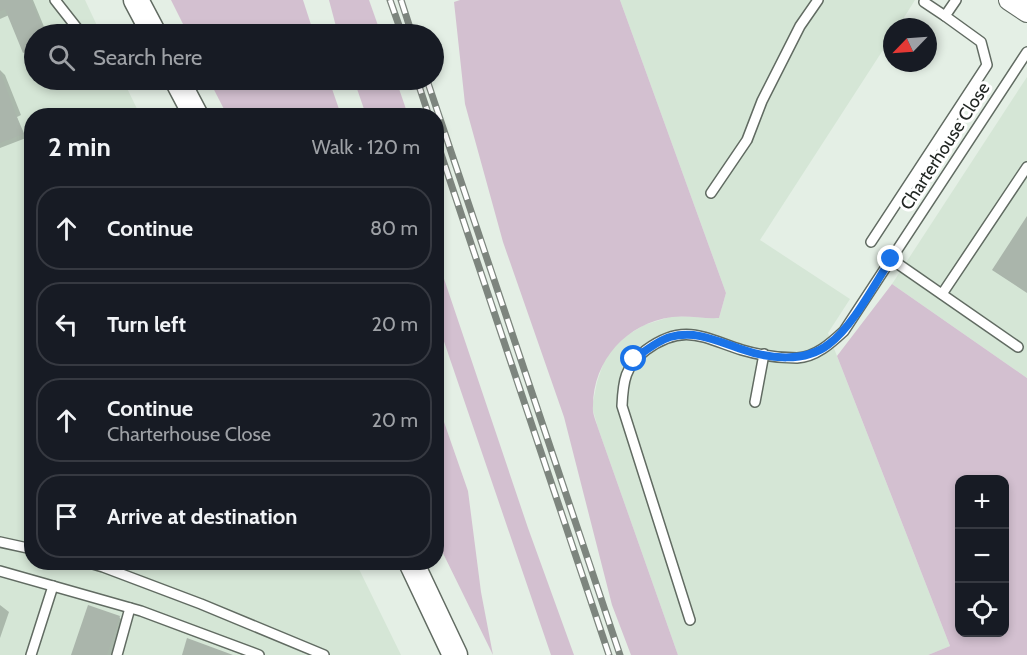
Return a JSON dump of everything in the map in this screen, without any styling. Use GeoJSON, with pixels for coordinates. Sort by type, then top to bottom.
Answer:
{"type":"FeatureCollection","features":[{"type":"Feature","properties":{"kind":"street"},"geometry":{"type":"LineString","coordinates":[[136,0],[149,24]]}},
{"type":"Feature","properties":{"kind":"street"},"geometry":{"type":"LineString","coordinates":[[1009,0],[1027,12]]}},
{"type":"Feature","properties":{"kind":"street"},"geometry":{"type":"LineString","coordinates":[[182,90],[192,108]]}},
{"type":"Feature","properties":{"kind":"street"},"geometry":{"type":"LineString","coordinates":[[415,570],[455,655]]}},
{"type":"Feature","properties":{"kind":"lane"},"geometry":{"type":"LineString","coordinates":[[55,0],[74,24]]}},
{"type":"Feature","properties":{"kind":"lane"},"geometry":{"type":"LineString","coordinates":[[711,193],[747,141],[762,100],[800,26],[818,0]]}},
{"type":"Feature","properties":{"kind":"lane"},"geometry":{"type":"LineString","coordinates":[[945,16],[956,0]]}},
{"type":"Feature","properties":{"kind":"lane"},"geometry":{"type":"LineString","coordinates":[[871,242],[987,65],[981,42],[924,2]]}},
{"type":"Feature","properties":{"kind":"lane","name":"Charterhouse Close"},"geometry":{"type":"LineString","coordinates":[[690,620],[622,406],[626,374],[634,359],[650,347],[668,338],[687,334],[710,337],[743,350],[764,354],[799,358],[816,353],[844,331],[1027,52]]}},
{"type":"Feature","properties":{"kind":"lane"},"geometry":{"type":"LineString","coordinates":[[942,294],[1027,167]]}},
{"type":"Feature","properties":{"kind":"lane"},"geometry":{"type":"LineString","coordinates":[[891,259],[1018,347]]}},
{"type":"Feature","properties":{"kind":"lane"},"geometry":{"type":"LineString","coordinates":[[755,402],[764,354]]}},
{"type":"Feature","properties":{"kind":"lane"},"geometry":{"type":"LineString","coordinates":[[0,542],[24,547]]}},
{"type":"Feature","properties":{"kind":"lane"},"geometry":{"type":"LineString","coordinates":[[111,570],[324,655]]}},
{"type":"Feature","properties":{"kind":"lane"},"geometry":{"type":"LineString","coordinates":[[0,571],[178,623],[259,655]]}},
{"type":"Feature","properties":{"kind":"lane"},"geometry":{"type":"LineString","coordinates":[[32,655],[53,586]]}},
{"type":"Feature","properties":{"kind":"lane"},"geometry":{"type":"LineString","coordinates":[[117,655],[130,608]]}},
{"type":"Feature","properties":{"kind":"shaded area"},"geometry":{"type":"Polygon","coordinates":[[[0,0],[85,0],[96,24],[24,24],[24,90],[128,90],[137,108],[24,108],[24,570],[359,570],[401,655],[0,655],[0,0]]]}},
{"type":"Feature","properties":{"kind":"shaded area"},"geometry":{"type":"Polygon","coordinates":[[[171,0],[303,0],[311,24],[183,24],[171,0]]]}},
{"type":"Feature","properties":{"kind":"shaded area"},"geometry":{"type":"Polygon","coordinates":[[[329,0],[369,0],[377,24],[335,24],[329,0]]]}},
{"type":"Feature","properties":{"kind":"shaded area"},"geometry":{"type":"Polygon","coordinates":[[[460,0],[620,0],[726,293],[719,318],[672,317],[641,327],[627,336],[606,359],[595,389],[594,417],[678,655],[631,655],[612,605],[564,417],[503,242],[465,104],[454,2],[460,0]]]}},
{"type":"Feature","properties":{"kind":"shaded area"},"geometry":{"type":"Polygon","coordinates":[[[620,0],[915,0],[904,18],[883,18],[883,50],[760,240],[850,299],[828,333],[950,646],[928,655],[678,655],[592,407],[605,358],[621,339],[644,325],[673,316],[719,318],[726,293],[620,0]]]}},
{"type":"Feature","properties":{"kind":"shaded area"},"geometry":{"type":"Polygon","coordinates":[[[1027,77],[1027,378],[892,284],[1027,77]]]}},
{"type":"Feature","properties":{"kind":"shaded area"},"geometry":{"type":"Polygon","coordinates":[[[214,90],[332,90],[339,108],[223,108],[214,90]]]}},
{"type":"Feature","properties":{"kind":"shaded area"},"geometry":{"type":"Polygon","coordinates":[[[357,90],[399,90],[406,108],[364,108],[357,90]]]}},
{"type":"Feature","properties":{"kind":"shaded area"},"geometry":{"type":"Polygon","coordinates":[[[444,279],[528,528],[574,655],[551,655],[444,342],[444,279]]]}},
{"type":"Feature","properties":{"kind":"shaded area"},"geometry":{"type":"Polygon","coordinates":[[[892,284],[1027,378],[1027,655],[928,655],[950,646],[837,356],[892,284]]]}},
{"type":"Feature","properties":{"kind":"shaded area"},"geometry":{"type":"Polygon","coordinates":[[[444,422],[468,491],[481,592],[493,655],[444,555],[444,422]]]}},
{"type":"Feature","properties":{"kind":"building"},"geometry":{"type":"Polygon","coordinates":[[[0,0],[31,0],[41,24],[24,24],[24,53],[5,9],[0,11],[0,0]]]}},
{"type":"Feature","properties":{"kind":"building"},"geometry":{"type":"Polygon","coordinates":[[[0,71],[23,134],[0,143],[0,71]]]}},
{"type":"Feature","properties":{"kind":"building"},"geometry":{"type":"Polygon","coordinates":[[[1027,216],[1027,293],[992,270],[1027,216]]]}},
{"type":"Feature","properties":{"kind":"building"},"geometry":{"type":"Polygon","coordinates":[[[88,605],[120,616],[107,655],[71,655],[88,605]]]}},
{"type":"Feature","properties":{"kind":"building"},"geometry":{"type":"Polygon","coordinates":[[[187,638],[233,655],[182,655],[187,638]]]}},
{"type":"Feature","properties":{"kind":"railway"},"geometry":{"type":"LineString","coordinates":[[390,0],[398,24]]}},
{"type":"Feature","properties":{"kind":"railway"},"geometry":{"type":"LineString","coordinates":[[401,0],[409,24]]}},
{"type":"Feature","properties":{"kind":"railway"},"geometry":{"type":"LineString","coordinates":[[420,90],[426,108]]}},
{"type":"Feature","properties":{"kind":"railway"},"geometry":{"type":"LineString","coordinates":[[430,90],[436,108]]}},
{"type":"Feature","properties":{"kind":"railway"},"geometry":{"type":"LineString","coordinates":[[444,131],[620,655]]}},
{"type":"Feature","properties":{"kind":"railway"},"geometry":{"type":"LineString","coordinates":[[444,163],[609,655]]}},
{"type":"Feature","properties":{"kind":"route"},"geometry":{"type":"LineString","coordinates":[[634,359],[650,347],[668,338],[687,334],[710,337],[743,350],[771,355],[799,358],[816,353],[844,331],[891,259]]}}]}
